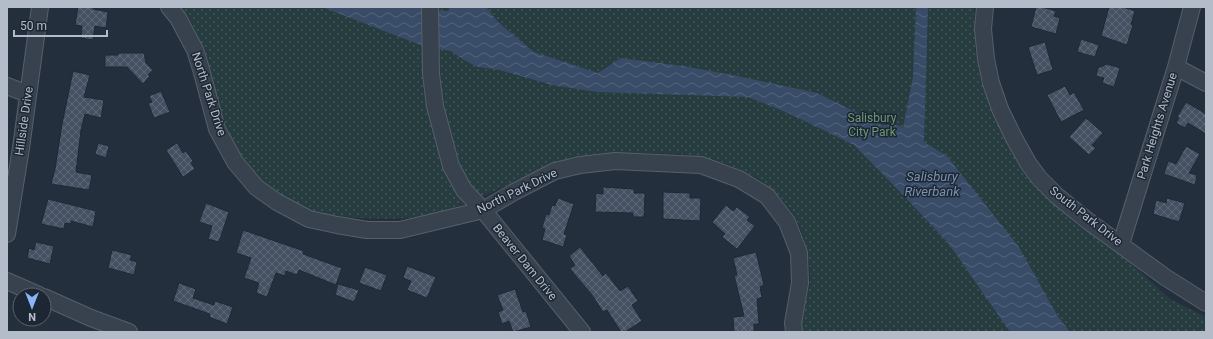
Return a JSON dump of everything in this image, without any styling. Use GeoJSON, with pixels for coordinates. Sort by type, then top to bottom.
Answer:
{"type":"FeatureCollection","features":[{"type":"Feature","properties":{"kind":"street","name":"Hillside Drive"},"geometry":{"type":"LineString","coordinates":[[8,223],[40,7]]}},
{"type":"Feature","properties":{"kind":"street","name":"North Park Drive"},"geometry":{"type":"LineString","coordinates":[[169,7],[178,18],[195,50],[217,129],[235,162],[256,187],[277,202],[309,219],[367,230],[400,230],[483,210],[555,171],[580,165],[615,161],[701,165],[739,179],[767,196],[787,222],[799,253],[800,283],[793,324],[794,332]]}},
{"type":"Feature","properties":{"kind":"street","name":"Beaver Dam Drive"},"geometry":{"type":"LineString","coordinates":[[430,7],[432,74],[435,106],[451,166],[464,190],[483,210],[582,332]]}},
{"type":"Feature","properties":{"kind":"street","name":"South Park Drive"},"geometry":{"type":"LineString","coordinates":[[985,7],[983,29],[986,59],[991,83],[1000,109],[1028,163],[1039,178],[1057,196],[1120,244],[1165,277],[1206,303]]}},
{"type":"Feature","properties":{"kind":"street","name":"Park Heights Avenue"},"geometry":{"type":"LineString","coordinates":[[1120,244],[1176,67],[1192,7]]}},
{"type":"Feature","properties":{"kind":"street"},"geometry":{"type":"LineString","coordinates":[[1176,67],[1206,82]]}},
{"type":"Feature","properties":{"kind":"street"},"geometry":{"type":"LineString","coordinates":[[7,86],[28,94]]}},
{"type":"Feature","properties":{"kind":"street"},"geometry":{"type":"LineString","coordinates":[[7,281],[21,287]]}},
{"type":"Feature","properties":{"kind":"street"},"geometry":{"type":"LineString","coordinates":[[52,300],[92,318],[130,332]]}},
{"type":"Feature","properties":{"kind":"green space","name":"Salisbury City Park"},"geometry":{"type":"Polygon","coordinates":[[[178,7],[974,7],[975,48],[981,81],[990,109],[1021,169],[1034,186],[1078,225],[1121,254],[1170,299],[1206,317],[1206,332],[801,332],[801,320],[809,288],[810,275],[809,262],[803,236],[796,219],[787,205],[775,192],[762,182],[731,166],[715,160],[691,155],[668,153],[617,153],[581,156],[559,162],[529,174],[457,207],[414,217],[388,219],[361,218],[344,217],[316,212],[295,203],[269,188],[252,173],[241,158],[226,126],[211,74],[194,27],[190,20],[178,7]]]}},
{"type":"Feature","properties":{"kind":"water","name":"Salisbury Riverbank"},"geometry":{"type":"Polygon","coordinates":[[[322,7],[420,7],[424,10],[448,11],[450,7],[486,7],[498,22],[534,52],[598,73],[621,58],[683,66],[817,93],[882,125],[898,125],[903,128],[913,77],[916,7],[928,7],[924,142],[947,156],[1019,247],[1057,315],[1070,332],[1010,332],[949,244],[854,145],[788,113],[748,97],[597,92],[552,85],[500,70],[478,67],[451,51],[423,46],[322,7]]]}},
{"type":"Feature","properties":{"kind":"building"},"geometry":{"type":"Polygon","coordinates":[[[78,7],[93,7],[93,9],[108,12],[106,28],[95,26],[93,40],[81,38],[82,26],[75,25],[78,7]]]}},
{"type":"Feature","properties":{"kind":"building"},"geometry":{"type":"Polygon","coordinates":[[[1036,7],[1056,11],[1054,16],[1060,18],[1056,34],[1031,27],[1036,7]]]}},
{"type":"Feature","properties":{"kind":"building"},"geometry":{"type":"Polygon","coordinates":[[[1109,7],[1123,7],[1135,11],[1131,24],[1133,25],[1127,45],[1101,36],[1109,7]]]}},
{"type":"Feature","properties":{"kind":"building"},"geometry":{"type":"Polygon","coordinates":[[[1081,39],[1099,45],[1095,57],[1077,52],[1081,39]]]}},
{"type":"Feature","properties":{"kind":"building"},"geometry":{"type":"Polygon","coordinates":[[[1045,42],[1053,70],[1037,75],[1028,47],[1045,42]]]}},
{"type":"Feature","properties":{"kind":"building"},"geometry":{"type":"Polygon","coordinates":[[[118,53],[144,53],[146,63],[153,70],[143,84],[127,67],[105,67],[105,55],[118,55],[118,53]]]}},
{"type":"Feature","properties":{"kind":"building"},"geometry":{"type":"Polygon","coordinates":[[[1107,64],[1120,68],[1114,87],[1102,83],[1104,78],[1096,76],[1098,68],[1107,64]]]}},
{"type":"Feature","properties":{"kind":"building"},"geometry":{"type":"Polygon","coordinates":[[[73,71],[90,75],[84,97],[104,100],[101,118],[85,114],[81,130],[76,172],[92,175],[89,190],[51,184],[73,71]]]}},
{"type":"Feature","properties":{"kind":"building"},"geometry":{"type":"Polygon","coordinates":[[[1065,86],[1070,95],[1074,92],[1084,110],[1061,122],[1047,95],[1065,86]]]}},
{"type":"Feature","properties":{"kind":"building"},"geometry":{"type":"Polygon","coordinates":[[[161,91],[170,112],[154,118],[148,103],[152,102],[149,96],[161,91]]]}},
{"type":"Feature","properties":{"kind":"building"},"geometry":{"type":"Polygon","coordinates":[[[1186,102],[1206,114],[1206,134],[1188,123],[1185,128],[1176,123],[1179,118],[1177,117],[1186,102]]]}},
{"type":"Feature","properties":{"kind":"building"},"geometry":{"type":"Polygon","coordinates":[[[1086,118],[1103,133],[1092,145],[1096,148],[1089,155],[1069,137],[1086,118]]]}},
{"type":"Feature","properties":{"kind":"building"},"geometry":{"type":"Polygon","coordinates":[[[98,143],[109,146],[106,158],[95,154],[98,143]]]}},
{"type":"Feature","properties":{"kind":"building"},"geometry":{"type":"Polygon","coordinates":[[[177,143],[183,153],[186,151],[193,161],[191,163],[195,169],[183,177],[166,150],[177,143]]]}},
{"type":"Feature","properties":{"kind":"building"},"geometry":{"type":"Polygon","coordinates":[[[1186,146],[1200,154],[1189,173],[1197,175],[1195,185],[1164,174],[1168,161],[1176,164],[1186,146]]]}},
{"type":"Feature","properties":{"kind":"building"},"geometry":{"type":"Polygon","coordinates":[[[603,187],[634,189],[634,193],[645,193],[644,217],[633,217],[633,213],[595,212],[596,193],[603,194],[603,187]]]}},
{"type":"Feature","properties":{"kind":"building"},"geometry":{"type":"Polygon","coordinates":[[[663,192],[690,193],[690,198],[701,198],[700,221],[663,219],[663,192]]]}},
{"type":"Feature","properties":{"kind":"building"},"geometry":{"type":"Polygon","coordinates":[[[558,198],[574,204],[564,234],[567,235],[563,247],[542,240],[545,229],[542,228],[546,214],[549,215],[552,205],[555,206],[558,198]]]}},
{"type":"Feature","properties":{"kind":"building"},"geometry":{"type":"Polygon","coordinates":[[[1167,198],[1185,203],[1179,222],[1153,214],[1156,200],[1166,203],[1167,198]]]}},
{"type":"Feature","properties":{"kind":"building"},"geometry":{"type":"Polygon","coordinates":[[[48,199],[96,211],[93,227],[71,221],[71,224],[65,223],[64,229],[41,224],[48,199]]]}},
{"type":"Feature","properties":{"kind":"building"},"geometry":{"type":"Polygon","coordinates":[[[206,203],[229,212],[219,242],[208,239],[212,226],[199,222],[206,203]]]}},
{"type":"Feature","properties":{"kind":"building"},"geometry":{"type":"Polygon","coordinates":[[[726,205],[733,211],[737,207],[750,217],[747,220],[755,226],[737,249],[722,237],[725,234],[712,222],[726,205]]]}},
{"type":"Feature","properties":{"kind":"building"},"geometry":{"type":"Polygon","coordinates":[[[243,230],[304,251],[303,254],[342,268],[336,285],[299,270],[297,275],[286,271],[285,276],[276,273],[267,297],[256,293],[259,283],[244,278],[251,258],[236,253],[243,230]]]}},
{"type":"Feature","properties":{"kind":"building"},"geometry":{"type":"Polygon","coordinates":[[[36,242],[54,246],[50,264],[27,258],[29,248],[34,250],[36,242]]]}},
{"type":"Feature","properties":{"kind":"building"},"geometry":{"type":"Polygon","coordinates":[[[580,247],[603,276],[606,273],[620,291],[628,286],[638,301],[632,305],[642,321],[625,332],[621,332],[607,310],[603,312],[592,295],[570,269],[575,265],[569,256],[580,247]]]}},
{"type":"Feature","properties":{"kind":"building"},"geometry":{"type":"Polygon","coordinates":[[[112,250],[132,255],[130,260],[137,262],[134,275],[108,268],[112,250]]]}},
{"type":"Feature","properties":{"kind":"building"},"geometry":{"type":"Polygon","coordinates":[[[756,252],[764,285],[760,287],[762,297],[757,299],[759,324],[754,324],[754,332],[734,332],[733,317],[744,316],[734,275],[737,275],[733,258],[756,252]]]}},
{"type":"Feature","properties":{"kind":"building"},"geometry":{"type":"Polygon","coordinates":[[[407,266],[436,277],[427,298],[407,290],[411,281],[403,278],[407,266]]]}},
{"type":"Feature","properties":{"kind":"building"},"geometry":{"type":"Polygon","coordinates":[[[365,267],[387,275],[381,291],[359,283],[365,267]]]}},
{"type":"Feature","properties":{"kind":"building"},"geometry":{"type":"Polygon","coordinates":[[[179,283],[196,289],[193,298],[214,305],[215,301],[233,307],[227,324],[209,317],[210,314],[173,301],[179,283]]]}},
{"type":"Feature","properties":{"kind":"building"},"geometry":{"type":"Polygon","coordinates":[[[338,284],[359,290],[354,302],[335,295],[338,284]]]}},
{"type":"Feature","properties":{"kind":"building"},"geometry":{"type":"Polygon","coordinates":[[[515,289],[523,312],[526,311],[531,327],[513,332],[509,321],[502,324],[498,312],[503,310],[497,295],[515,289]]]}}]}
